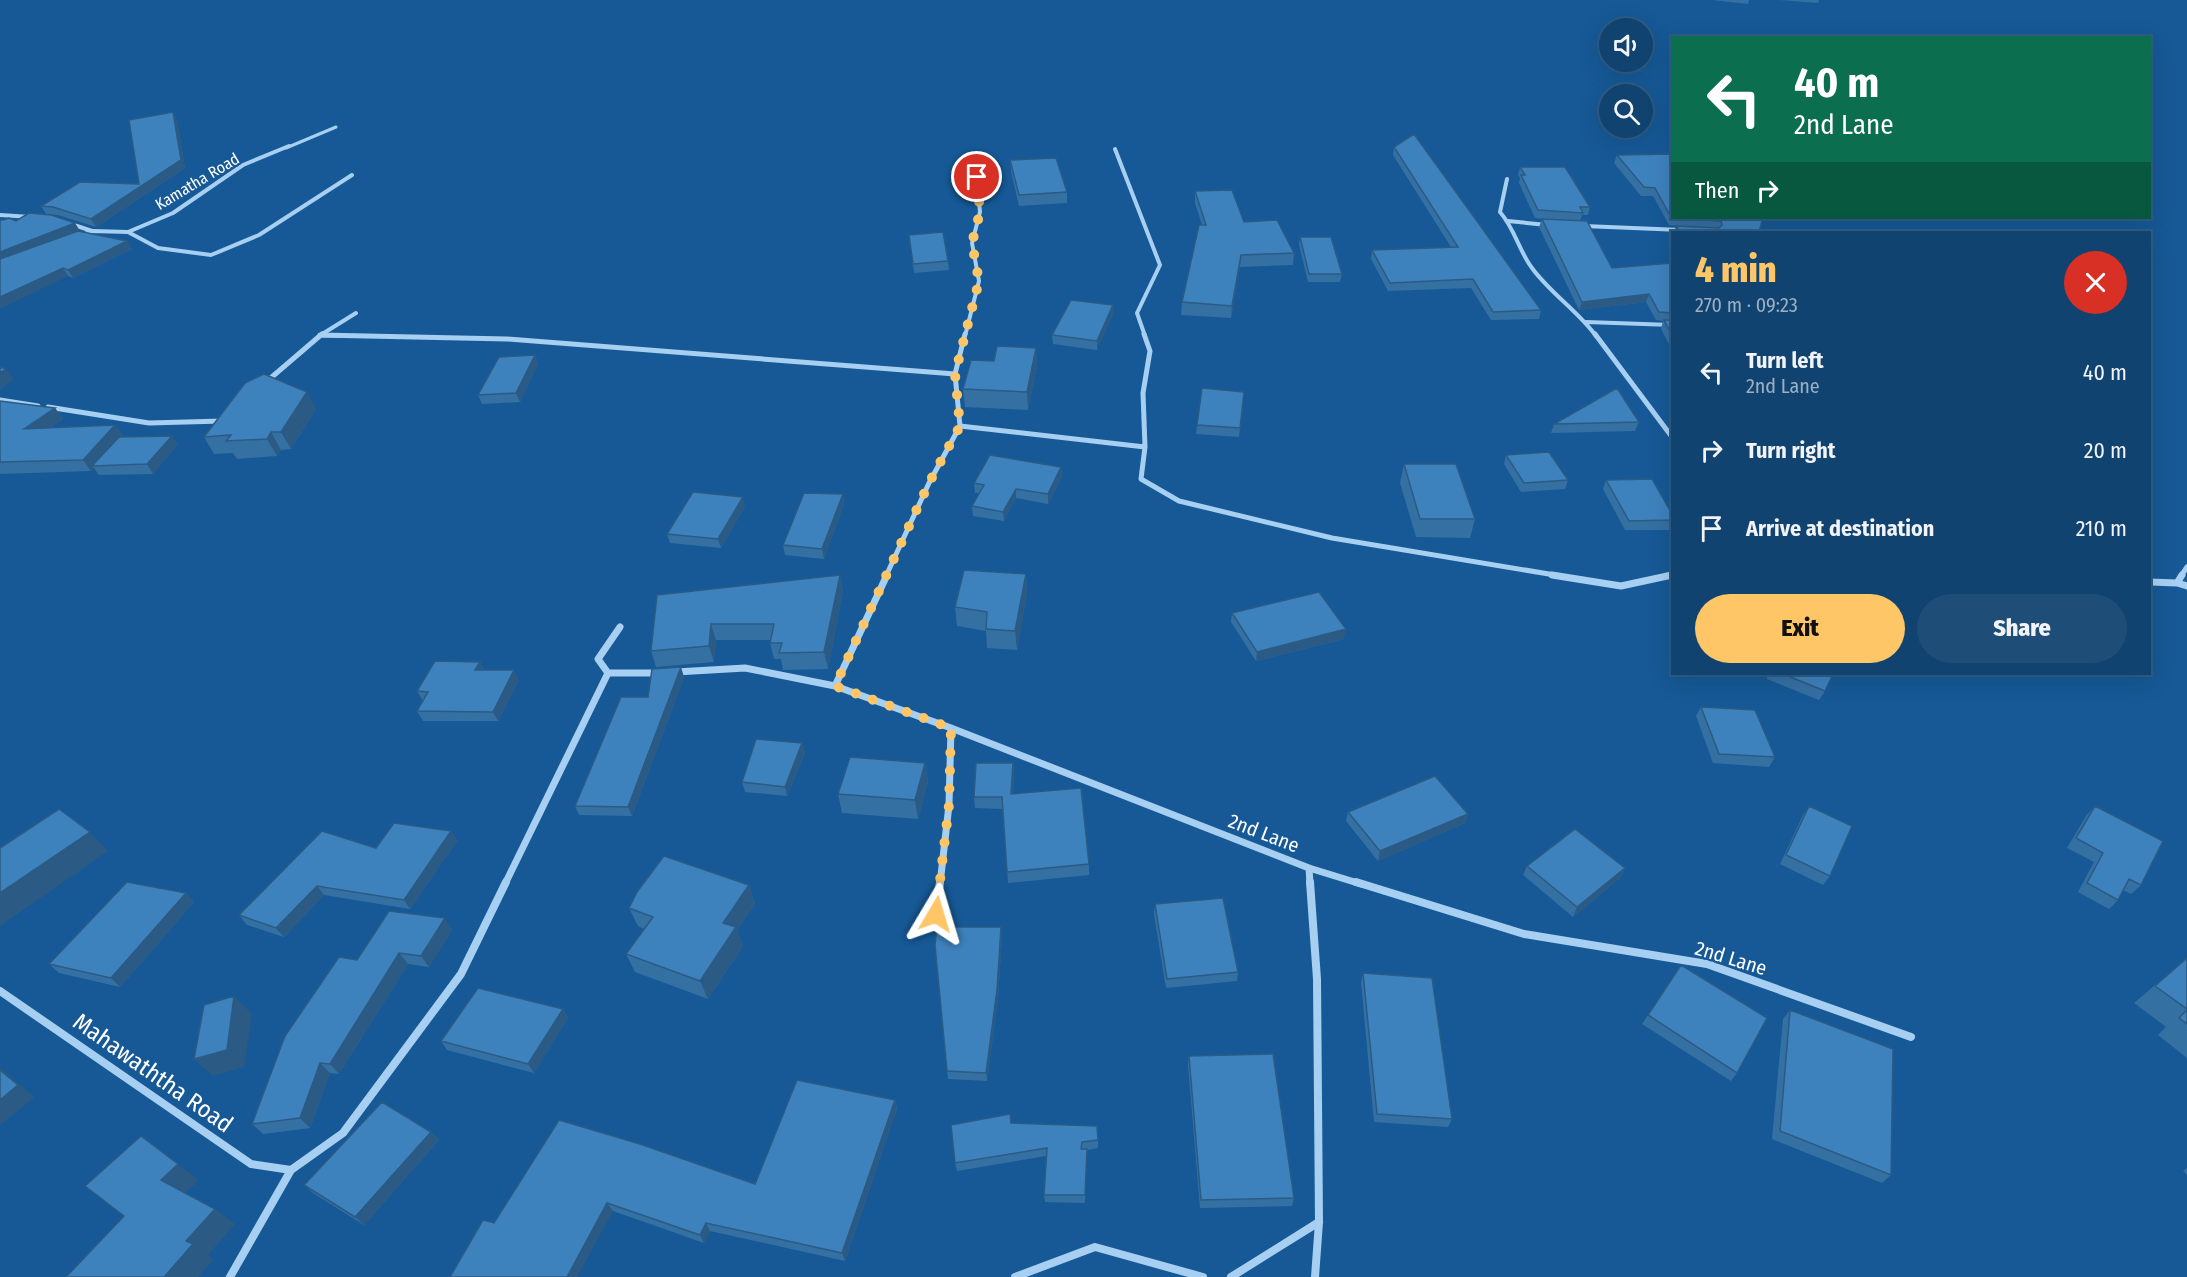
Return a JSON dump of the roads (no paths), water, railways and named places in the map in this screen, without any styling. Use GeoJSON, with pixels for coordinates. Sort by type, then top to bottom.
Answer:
{"type":"FeatureCollection","features":[{"type":"Feature","properties":{"kind":"street","name":"Kamatha Road"},"geometry":{"type":"LineString","coordinates":[[72,239],[93,231],[128,231],[173,213],[243,165],[336,127]]}},
{"type":"Feature","properties":{"kind":"street"},"geometry":{"type":"LineString","coordinates":[[1115,149],[1160,265],[1137,313],[1150,351],[1143,393],[1145,447],[1141,479],[1179,501],[1332,538],[1621,586],[1671,575]]}},
{"type":"Feature","properties":{"kind":"street"},"geometry":{"type":"LineString","coordinates":[[835,686],[929,483],[960,426],[955,374],[979,281],[972,243],[980,212],[975,160]]}},
{"type":"Feature","properties":{"kind":"street"},"geometry":{"type":"LineString","coordinates":[[128,231],[158,248],[211,255],[259,235],[352,175]]}},
{"type":"Feature","properties":{"kind":"street"},"geometry":{"type":"LineString","coordinates":[[1508,179],[1500,212],[1508,222],[1532,268],[1586,322],[1671,436]]}},
{"type":"Feature","properties":{"kind":"street"},"geometry":{"type":"LineString","coordinates":[[0,215],[34,218]]}},
{"type":"Feature","properties":{"kind":"street"},"geometry":{"type":"LineString","coordinates":[[66,222],[93,231]]}},
{"type":"Feature","properties":{"kind":"street"},"geometry":{"type":"LineString","coordinates":[[1508,222],[1550,225]]}},
{"type":"Feature","properties":{"kind":"street"},"geometry":{"type":"LineString","coordinates":[[1581,226],[1692,231]]}},
{"type":"Feature","properties":{"kind":"street"},"geometry":{"type":"LineString","coordinates":[[258,390],[320,335],[356,313]]}},
{"type":"Feature","properties":{"kind":"street"},"geometry":{"type":"LineString","coordinates":[[1586,322],[1671,325]]}},
{"type":"Feature","properties":{"kind":"street"},"geometry":{"type":"LineString","coordinates":[[320,335],[507,339],[955,374]]}},
{"type":"Feature","properties":{"kind":"street"},"geometry":{"type":"LineString","coordinates":[[0,400],[149,423],[222,421],[231,413]]}},
{"type":"Feature","properties":{"kind":"street"},"geometry":{"type":"LineString","coordinates":[[960,426],[1145,447]]}},
{"type":"Feature","properties":{"kind":"street"},"geometry":{"type":"LineString","coordinates":[[2177,583],[2187,567]]}},
{"type":"Feature","properties":{"kind":"street"},"geometry":{"type":"LineString","coordinates":[[2151,582],[2177,583],[2187,586]]}},
{"type":"Feature","properties":{"kind":"street"},"geometry":{"type":"LineString","coordinates":[[230,1277],[291,1170],[343,1133],[461,975],[608,673],[598,659],[620,627]]}},
{"type":"Feature","properties":{"kind":"street","name":"2nd Lane"},"geometry":{"type":"LineString","coordinates":[[608,673],[631,674],[745,668],[835,686],[951,728],[1309,868],[1524,934],[1707,964],[1911,1037]]}},
{"type":"Feature","properties":{"kind":"street"},"geometry":{"type":"LineString","coordinates":[[936,914],[949,805],[951,728]]}},
{"type":"Feature","properties":{"kind":"street"},"geometry":{"type":"LineString","coordinates":[[1309,868],[1317,979],[1319,1222],[1315,1277]]}},
{"type":"Feature","properties":{"kind":"street","name":"Mahawaththa Road"},"geometry":{"type":"LineString","coordinates":[[0,991],[251,1164],[291,1170]]}},
{"type":"Feature","properties":{"kind":"street"},"geometry":{"type":"LineString","coordinates":[[1231,1277],[1319,1222]]}},
{"type":"Feature","properties":{"kind":"street"},"geometry":{"type":"LineString","coordinates":[[1016,1277],[1095,1247],[1203,1277]]}}]}
